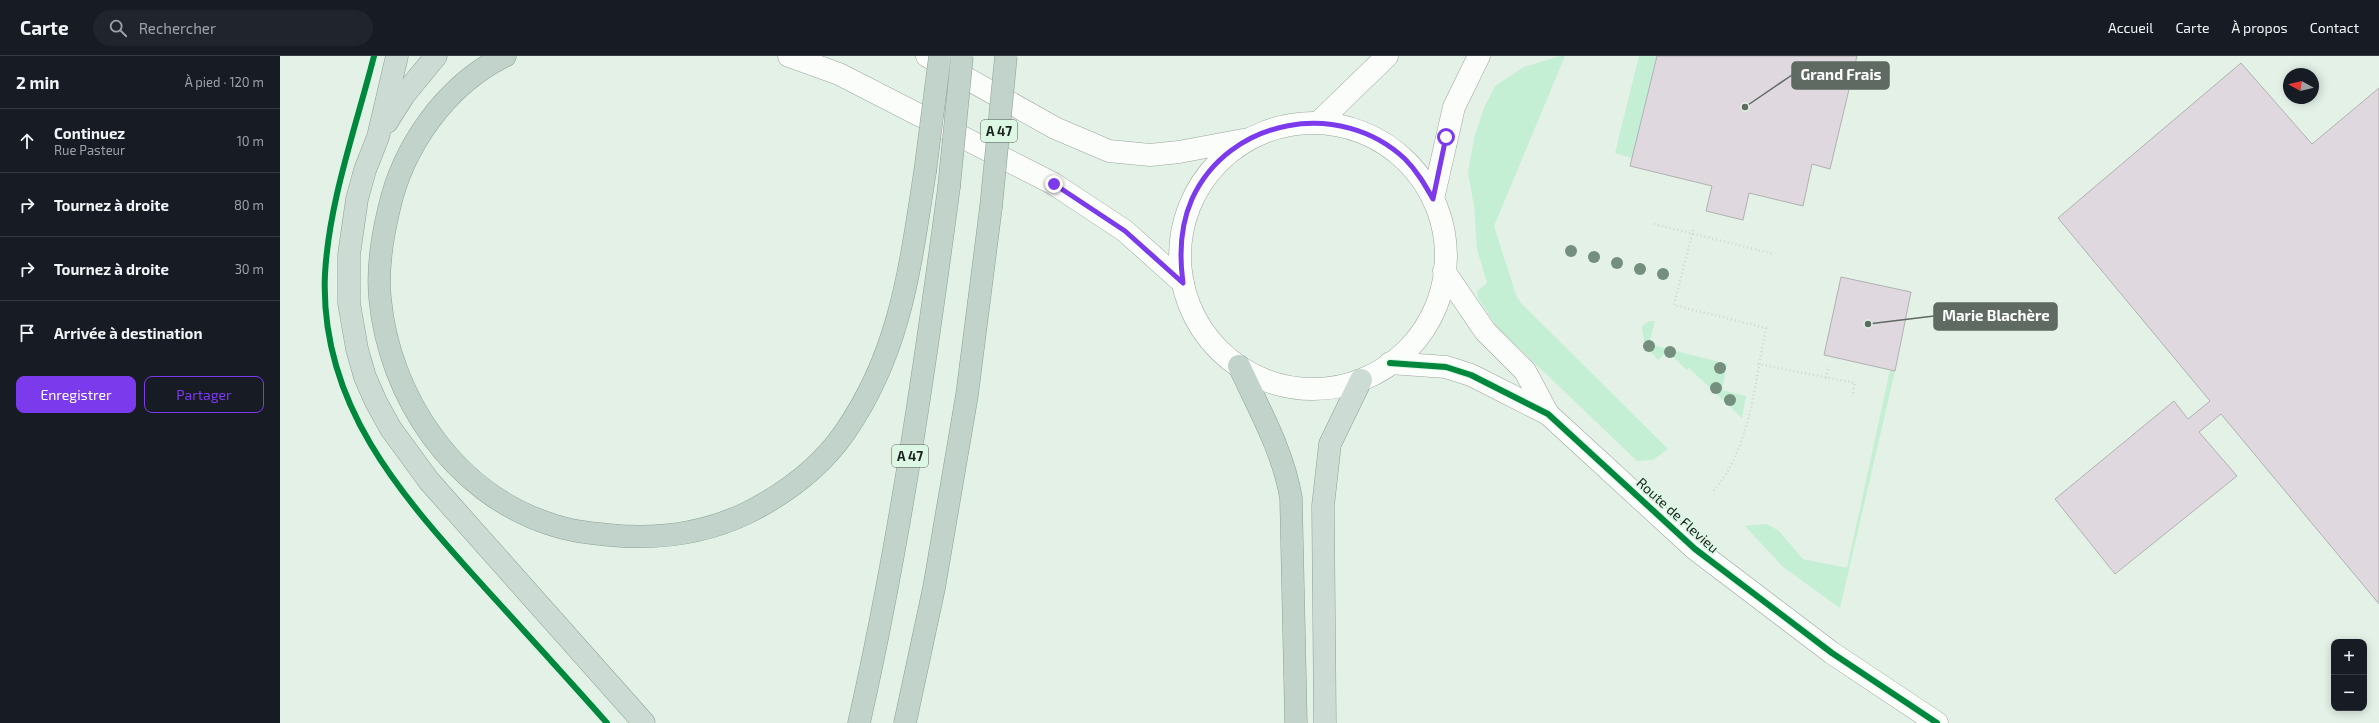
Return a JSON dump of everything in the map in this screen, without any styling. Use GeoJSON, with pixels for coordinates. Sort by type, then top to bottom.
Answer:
{"type":"FeatureCollection","features":[{"type":"Feature","properties":{"kind":"highway"},"geometry":{"type":"LineString","coordinates":[[397,56],[378,137],[365,170],[357,199],[352,224],[348,279],[349,303],[357,349],[376,402],[406,453],[429,482],[644,723]]}},
{"type":"Feature","properties":{"kind":"highway"},"geometry":{"type":"LineString","coordinates":[[378,137],[404,95],[436,56]]}},
{"type":"Feature","properties":{"kind":"highway"},"geometry":{"type":"LineString","coordinates":[[505,56],[467,81],[436,111],[414,143],[400,171],[391,199],[381,244],[380,296],[391,357],[414,410],[428,432],[448,456],[488,493],[509,507],[550,524],[574,531],[625,537],[656,537],[684,534],[706,529],[736,518],[786,491],[807,475],[844,434],[877,376],[892,340],[910,272],[940,56]]}},
{"type":"Feature","properties":{"kind":"highway","name":"A 47"},"geometry":{"type":"LineString","coordinates":[[858,723],[893,561],[927,359],[949,187],[962,56]]}},
{"type":"Feature","properties":{"kind":"highway","name":"A 47"},"geometry":{"type":"LineString","coordinates":[[905,723],[934,588],[967,395],[991,207],[1006,56]]}},
{"type":"Feature","properties":{"kind":"highway"},"geometry":{"type":"LineString","coordinates":[[1239,366],[1281,455],[1287,474],[1291,498],[1296,723]]}},
{"type":"Feature","properties":{"kind":"highway"},"geometry":{"type":"LineString","coordinates":[[1326,723],[1323,514],[1325,479],[1330,444],[1361,380]]}},
{"type":"Feature","properties":{"kind":"highway"},"geometry":{"type":"LineString","coordinates":[[913,723],[934,588]]}},
{"type":"Feature","properties":{"kind":"main road"},"geometry":{"type":"LineString","coordinates":[[789,56],[839,74],[1065,190],[1125,231],[1183,283]]}},
{"type":"Feature","properties":{"kind":"main road"},"geometry":{"type":"LineString","coordinates":[[927,56],[1055,128],[1109,151],[1150,155],[1179,152],[1250,138]]}},
{"type":"Feature","properties":{"kind":"main road"},"geometry":{"type":"LineString","coordinates":[[1319,122],[1386,56]]}},
{"type":"Feature","properties":{"kind":"main road"},"geometry":{"type":"LineString","coordinates":[[1433,199],[1454,107],[1479,56]]}},
{"type":"Feature","properties":{"kind":"main road"},"geometry":{"type":"LineString","coordinates":[[1319,122],[1358,131],[1387,145],[1405,160],[1421,178],[1433,199],[1444,234],[1444,271],[1440,293],[1432,313],[1407,349],[1390,364],[1361,380],[1319,389],[1298,388],[1270,382],[1239,366],[1222,353],[1208,338],[1188,303],[1180,262],[1181,240],[1192,199],[1216,164],[1232,150],[1250,138],[1272,128],[1295,123],[1319,122]]}},
{"type":"Feature","properties":{"kind":"main road","name":"Route de Flevieu"},"geometry":{"type":"LineString","coordinates":[[1444,271],[1484,331],[1525,371],[1548,414]]}},
{"type":"Feature","properties":{"kind":"main road","name":"Route de Flevieu"},"geometry":{"type":"LineString","coordinates":[[1390,364],[1446,367],[1471,375],[1548,414],[1695,549],[1832,653],[1937,723]]}},
{"type":"Feature","properties":{"kind":"path"},"geometry":{"type":"LineString","coordinates":[[1654,224],[1693,232],[1774,254]]}},
{"type":"Feature","properties":{"kind":"path"},"geometry":{"type":"LineString","coordinates":[[1693,232],[1674,306],[1766,328],[1740,448],[1724,479],[1712,492]]}},
{"type":"Feature","properties":{"kind":"path"},"geometry":{"type":"LineString","coordinates":[[1758,364],[1855,384],[1852,396]]}},
{"type":"Feature","properties":{"kind":"path"},"geometry":{"type":"LineString","coordinates":[[1826,378],[1829,366]]}},
{"type":"Feature","properties":{"kind":"green space"},"geometry":{"type":"Polygon","coordinates":[[[1560,56],[1565,56],[1494,226],[1516,295],[1521,303],[1668,449],[1653,460],[1637,461],[1497,327],[1478,298],[1477,291],[1487,283],[1477,249],[1474,206],[1468,173],[1474,138],[1484,108],[1495,86],[1524,67],[1560,56]]]}},
{"type":"Feature","properties":{"kind":"green space"},"geometry":{"type":"Polygon","coordinates":[[[1639,56],[1657,56],[1632,158],[1615,153],[1639,56]]]}},
{"type":"Feature","properties":{"kind":"green space"},"geometry":{"type":"Polygon","coordinates":[[[1649,321],[1655,321],[1649,344],[1727,364],[1722,390],[1746,396],[1742,418],[1689,368],[1687,370],[1667,351],[1658,360],[1644,340],[1643,336],[1642,326],[1649,321]]]}},
{"type":"Feature","properties":{"kind":"green space"},"geometry":{"type":"Polygon","coordinates":[[[1890,370],[1895,371],[1840,608],[1783,567],[1745,526],[1767,524],[1779,531],[1803,559],[1847,568],[1890,370]]]}},
{"type":"Feature","properties":{"kind":"building"},"geometry":{"type":"Polygon","coordinates":[[[1657,56],[1857,56],[1830,169],[1812,164],[1803,206],[1749,193],[1743,220],[1706,211],[1712,186],[1630,166],[1657,56]]]}},
{"type":"Feature","properties":{"kind":"building"},"geometry":{"type":"Polygon","coordinates":[[[2241,63],[2312,144],[2379,88],[2379,604],[2221,414],[2199,432],[2237,476],[2115,574],[2055,499],[2174,401],[2188,419],[2210,401],[2058,218],[2241,63]]]}},
{"type":"Feature","properties":{"kind":"building"},"geometry":{"type":"Polygon","coordinates":[[[1841,277],[1911,292],[1895,371],[1824,355],[1841,277]]]}},
{"type":"Feature","properties":{"kind":"cycle path"},"geometry":{"type":"LineString","coordinates":[[374,56],[344,164],[332,219],[328,247],[325,274],[327,322],[336,366],[351,407],[372,446],[397,483],[454,554],[607,723]]}},
{"type":"Feature","properties":{"kind":"cycle path"},"geometry":{"type":"LineString","coordinates":[[1390,363],[1446,367],[1471,375],[1548,414],[1695,549],[1832,653],[1937,723]]}},
{"type":"Feature","properties":{"kind":"place","name":"Grand Frais"},"geometry":{"type":"Point","coordinates":[1745,107]}},
{"type":"Feature","properties":{"kind":"place","name":"Marie Blachère"},"geometry":{"type":"Point","coordinates":[1868,324]}},
{"type":"Feature","properties":{"kind":"route"},"geometry":{"type":"LineString","coordinates":[[1054,184],[1077,197],[1125,231],[1183,283],[1180,262],[1181,240],[1185,219],[1192,199],[1216,164],[1232,150],[1250,138],[1272,128],[1295,123],[1319,122],[1342,126],[1365,133],[1387,145],[1405,160],[1421,178],[1433,199],[1446,137]]}}]}
